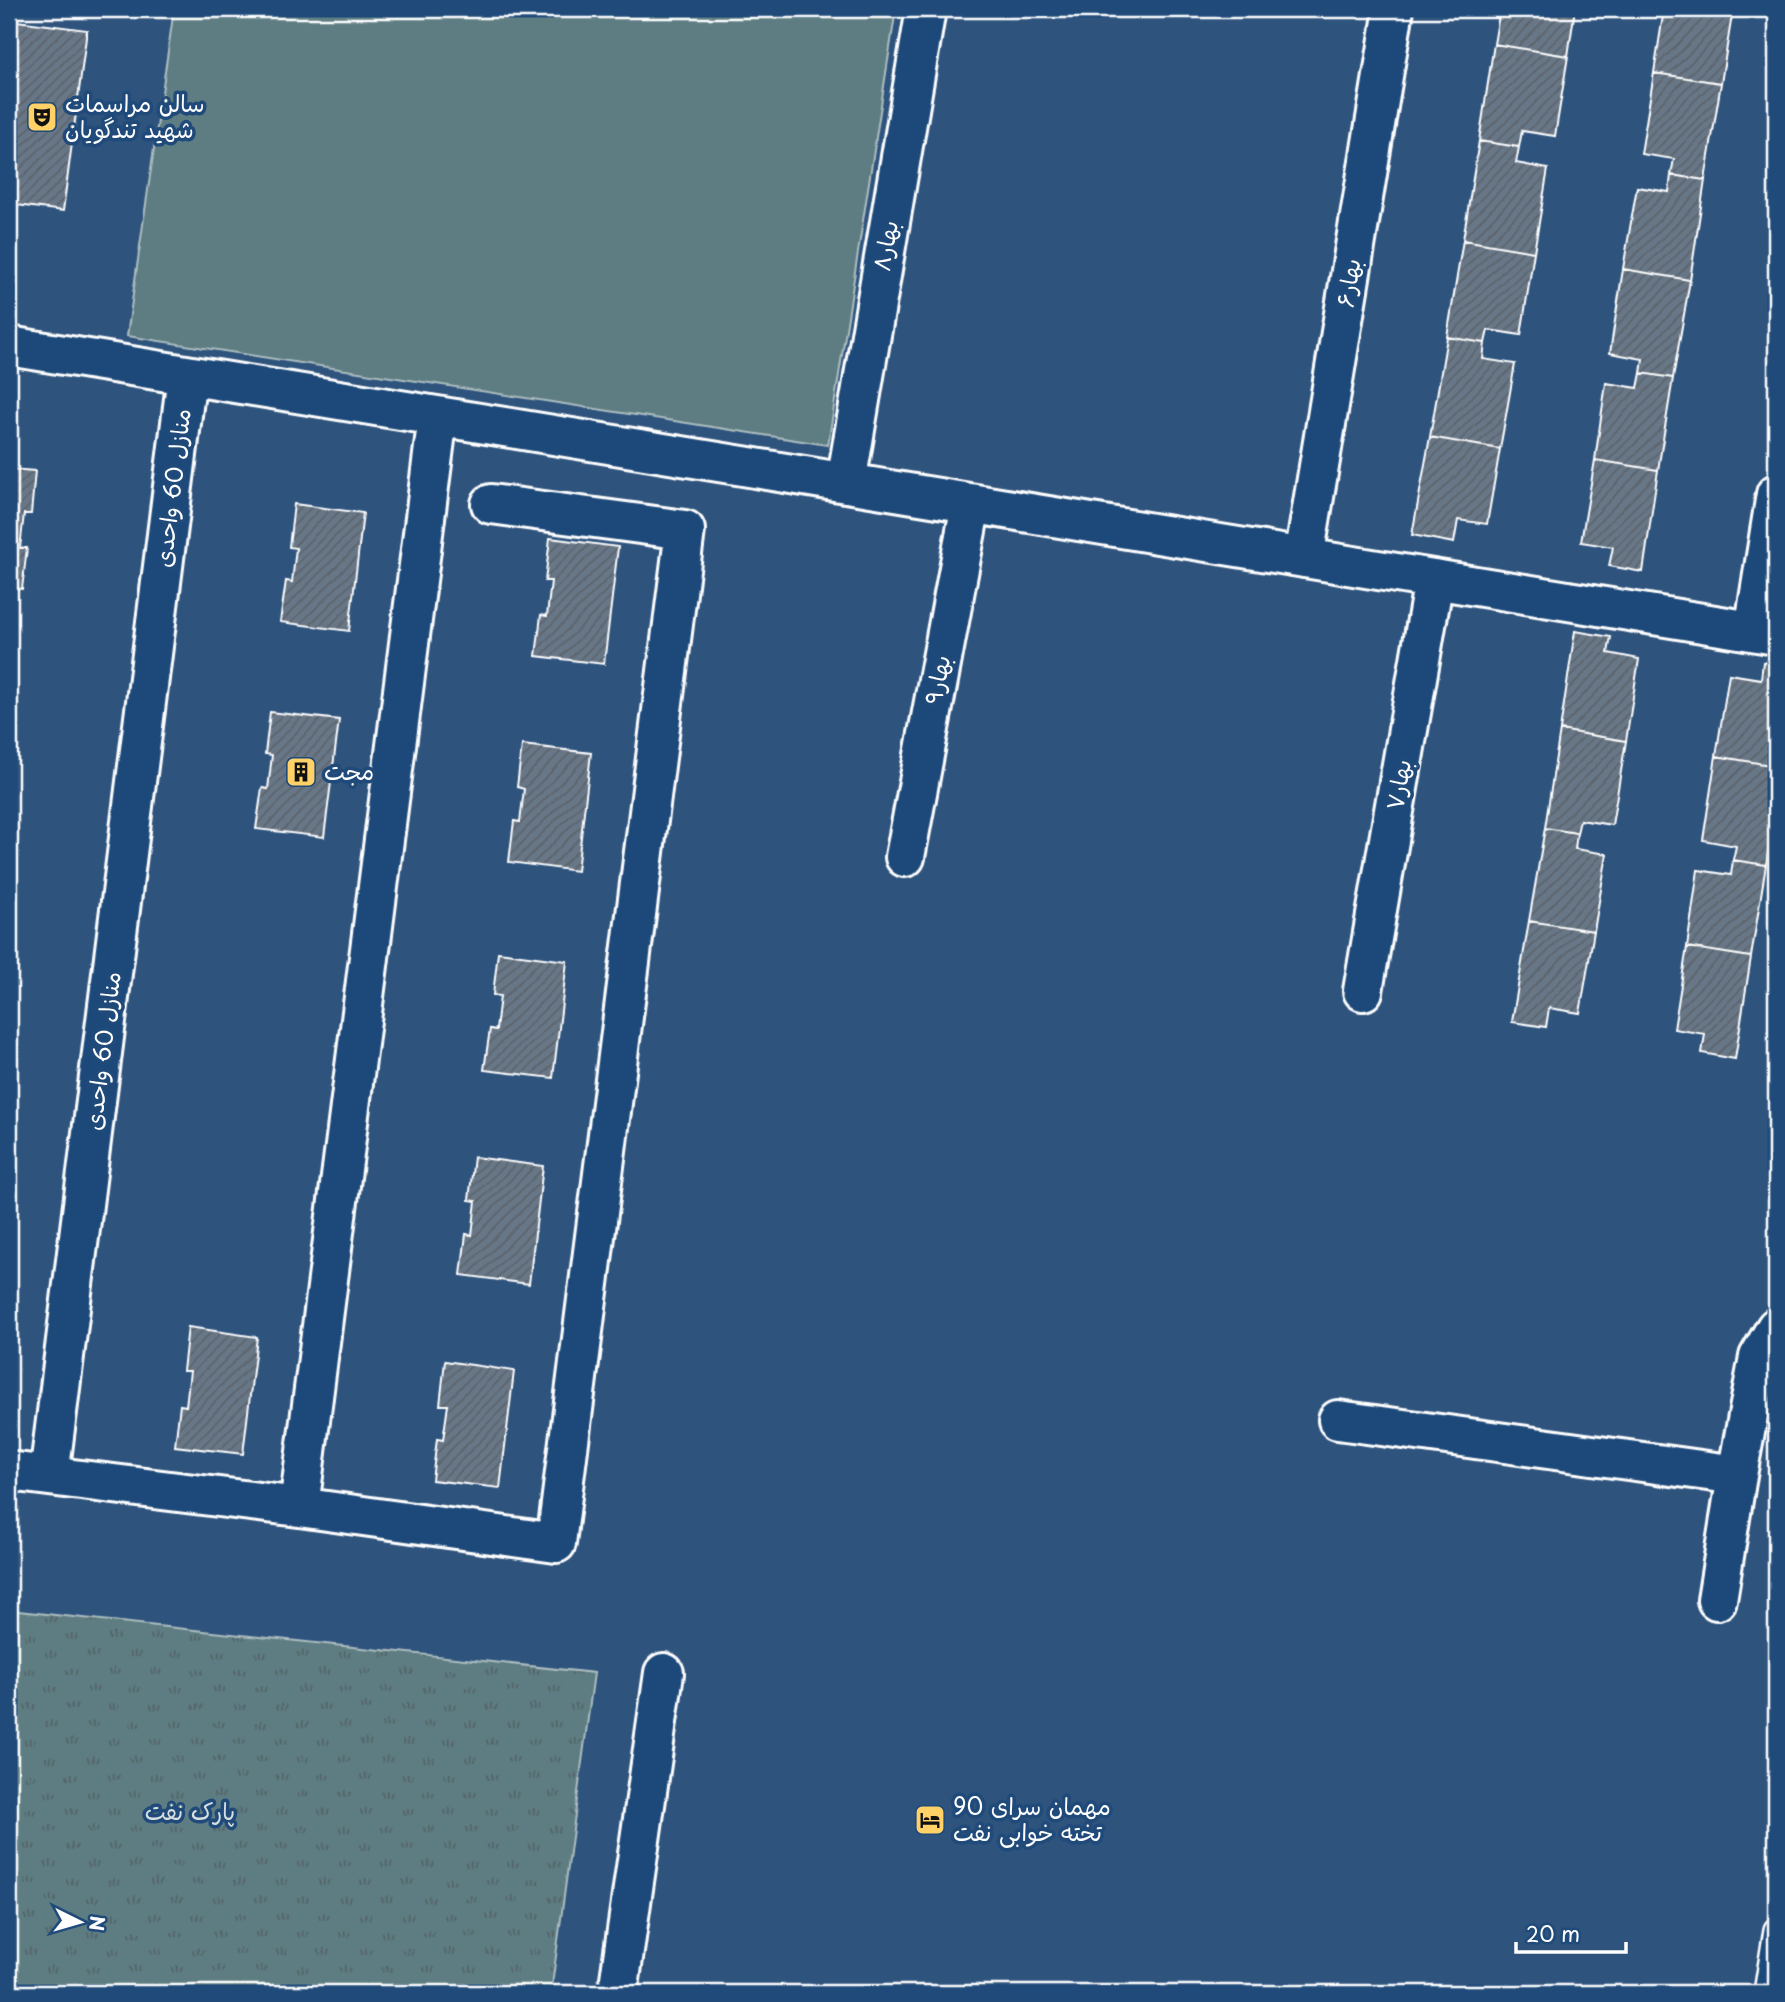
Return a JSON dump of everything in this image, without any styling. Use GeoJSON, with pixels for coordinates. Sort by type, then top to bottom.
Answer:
{"type":"FeatureCollection","features":[{"type":"Feature","properties":{"kind":"street","name":"بهار۸"},"geometry":{"type":"LineString","coordinates":[[846,483],[926,9]]}},
{"type":"Feature","properties":{"kind":"street","name":"بهار۶"},"geometry":{"type":"LineString","coordinates":[[1304,558],[1394,9]]}},
{"type":"Feature","properties":{"kind":"street"},"geometry":{"type":"LineString","coordinates":[[9,346],[1765,633],[1776,494]]}},
{"type":"Feature","properties":{"kind":"street","name":"منازل 60 واحدی"},"geometry":{"type":"LineString","coordinates":[[49,1476],[187,376]]}},
{"type":"Feature","properties":{"kind":"street"},"geometry":{"type":"LineString","coordinates":[[299,1507],[438,416]]}},
{"type":"Feature","properties":{"kind":"street","name":"بهار۹"},"geometry":{"type":"LineString","coordinates":[[905,857],[971,503]]}},
{"type":"Feature","properties":{"kind":"street"},"geometry":{"type":"LineString","coordinates":[[9,1471],[299,1507],[556,1543],[685,530],[491,504]]}},
{"type":"Feature","properties":{"kind":"street","name":"بهار۷"},"geometry":{"type":"LineString","coordinates":[[1363,991],[1434,579]]}},
{"type":"Feature","properties":{"kind":"street"},"geometry":{"type":"LineString","coordinates":[[1717,1600],[1759,1357],[1776,1328]]}},
{"type":"Feature","properties":{"kind":"street"},"geometry":{"type":"LineString","coordinates":[[1338,1420],[1737,1475]]}},
{"type":"Feature","properties":{"kind":"street"},"geometry":{"type":"LineString","coordinates":[[618,1993],[664,1673]]}},
{"type":"Feature","properties":{"kind":"lane"},"geometry":{"type":"LineString","coordinates":[[1766,1993],[1776,1930]]}},
{"type":"Feature","properties":{"kind":"green space"},"geometry":{"type":"Polygon","coordinates":[[[174,9],[896,9],[828,445],[127,336],[174,9]]]}},
{"type":"Feature","properties":{"kind":"green space","name":"پارک نفت"},"geometry":{"type":"Polygon","coordinates":[[[9,1610],[594,1673],[551,1993],[9,1993],[9,1610]]]}},
{"type":"Feature","properties":{"kind":"building"},"geometry":{"type":"Polygon","coordinates":[[[1500,9],[1575,9],[1568,56],[1494,44],[1500,9]]]}},
{"type":"Feature","properties":{"kind":"building"},"geometry":{"type":"Polygon","coordinates":[[[1664,9],[1733,9],[1721,83],[1654,73],[1664,9]]]}},
{"type":"Feature","properties":{"kind":"building","name":"سالن مراسمات شهید تندگویان"},"geometry":{"type":"Polygon","coordinates":[[[9,20],[87,30],[63,211],[9,204],[9,20]]]}},
{"type":"Feature","properties":{"kind":"building"},"geometry":{"type":"Polygon","coordinates":[[[1494,44],[1568,56],[1555,136],[1522,131],[1519,147],[1479,141],[1494,44]]]}},
{"type":"Feature","properties":{"kind":"building"},"geometry":{"type":"Polygon","coordinates":[[[1654,73],[1721,83],[1705,180],[1671,175],[1674,159],[1641,154],[1654,73]]]}},
{"type":"Feature","properties":{"kind":"building"},"geometry":{"type":"Polygon","coordinates":[[[1479,141],[1519,147],[1516,163],[1548,169],[1534,252],[1463,240],[1479,141]]]}},
{"type":"Feature","properties":{"kind":"building"},"geometry":{"type":"Polygon","coordinates":[[[1671,175],[1705,180],[1690,280],[1623,269],[1637,187],[1669,192],[1671,175]]]}},
{"type":"Feature","properties":{"kind":"building"},"geometry":{"type":"Polygon","coordinates":[[[1463,240],[1534,252],[1521,335],[1488,330],[1485,343],[1447,337],[1463,240]]]}},
{"type":"Feature","properties":{"kind":"building"},"geometry":{"type":"Polygon","coordinates":[[[1623,269],[1690,280],[1673,378],[1641,373],[1643,359],[1610,353],[1623,269]]]}},
{"type":"Feature","properties":{"kind":"building"},"geometry":{"type":"Polygon","coordinates":[[[1447,337],[1485,343],[1483,359],[1515,364],[1500,449],[1430,437],[1447,337]]]}},
{"type":"Feature","properties":{"kind":"building"},"geometry":{"type":"Polygon","coordinates":[[[1641,373],[1673,378],[1658,470],[1595,460],[1606,383],[1638,388],[1641,373]]]}},
{"type":"Feature","properties":{"kind":"building"},"geometry":{"type":"Polygon","coordinates":[[[1430,437],[1500,449],[1487,524],[1458,520],[1454,543],[1412,535],[1430,437]]]}},
{"type":"Feature","properties":{"kind":"building"},"geometry":{"type":"Polygon","coordinates":[[[1595,460],[1658,470],[1643,572],[1609,566],[1613,547],[1581,542],[1595,460]]]}},
{"type":"Feature","properties":{"kind":"building"},"geometry":{"type":"Polygon","coordinates":[[[9,469],[35,471],[31,514],[24,514],[20,548],[27,548],[22,589],[9,588],[9,469]]]}},
{"type":"Feature","properties":{"kind":"building"},"geometry":{"type":"Polygon","coordinates":[[[294,504],[363,513],[349,631],[280,622],[286,581],[292,582],[296,548],[289,547],[294,504]]]}},
{"type":"Feature","properties":{"kind":"building"},"geometry":{"type":"Polygon","coordinates":[[[550,538],[618,547],[604,664],[536,656],[541,615],[547,616],[551,581],[545,581],[550,538]]]}},
{"type":"Feature","properties":{"kind":"building"},"geometry":{"type":"Polygon","coordinates":[[[1575,631],[1611,637],[1608,653],[1639,659],[1626,741],[1560,730],[1575,631]]]}},
{"type":"Feature","properties":{"kind":"building"},"geometry":{"type":"Polygon","coordinates":[[[1763,662],[1776,664],[1776,766],[1716,756],[1729,674],[1761,679],[1763,662]]]}},
{"type":"Feature","properties":{"kind":"building","name":"مجت"},"geometry":{"type":"Polygon","coordinates":[[[270,712],[339,720],[324,837],[256,829],[262,788],[268,789],[272,755],[265,754],[270,712]]]}},
{"type":"Feature","properties":{"kind":"building"},"geometry":{"type":"Polygon","coordinates":[[[1560,730],[1626,741],[1612,825],[1580,820],[1577,833],[1545,828],[1560,730]]]}},
{"type":"Feature","properties":{"kind":"building"},"geometry":{"type":"Polygon","coordinates":[[[522,745],[591,753],[577,871],[509,862],[514,821],[520,822],[524,789],[517,787],[522,745]]]}},
{"type":"Feature","properties":{"kind":"building"},"geometry":{"type":"Polygon","coordinates":[[[1716,756],[1776,766],[1776,802],[1766,865],[1733,860],[1736,846],[1703,840],[1716,756]]]}},
{"type":"Feature","properties":{"kind":"building"},"geometry":{"type":"Polygon","coordinates":[[[1545,828],[1577,833],[1575,849],[1607,854],[1594,931],[1529,921],[1545,828]]]}},
{"type":"Feature","properties":{"kind":"building"},"geometry":{"type":"Polygon","coordinates":[[[1733,860],[1766,865],[1751,957],[1687,947],[1698,870],[1731,875],[1733,860]]]}},
{"type":"Feature","properties":{"kind":"building"},"geometry":{"type":"Polygon","coordinates":[[[1529,921],[1594,931],[1580,1013],[1549,1008],[1546,1027],[1512,1022],[1529,921]]]}},
{"type":"Feature","properties":{"kind":"building"},"geometry":{"type":"Polygon","coordinates":[[[1687,947],[1751,957],[1735,1059],[1702,1053],[1705,1034],[1674,1029],[1687,947]]]}},
{"type":"Feature","properties":{"kind":"building"},"geometry":{"type":"Polygon","coordinates":[[[498,952],[567,961],[553,1078],[484,1070],[490,1029],[496,1030],[500,996],[493,995],[498,952]]]}},
{"type":"Feature","properties":{"kind":"building"},"geometry":{"type":"Polygon","coordinates":[[[474,1157],[543,1166],[529,1284],[461,1275],[466,1234],[472,1235],[476,1201],[469,1200],[474,1157]]]}},
{"type":"Feature","properties":{"kind":"building"},"geometry":{"type":"Polygon","coordinates":[[[188,1327],[257,1337],[243,1454],[175,1446],[180,1405],[186,1406],[190,1371],[183,1371],[188,1327]]]}},
{"type":"Feature","properties":{"kind":"building"},"geometry":{"type":"Polygon","coordinates":[[[445,1361],[514,1371],[500,1488],[432,1480],[437,1439],[443,1440],[448,1405],[440,1405],[445,1361]]]}},
{"type":"Feature","properties":{"kind":"place","name":"سالن مراسمات شهید تندگویان"},"geometry":{"type":"Point","coordinates":[42,117]}},
{"type":"Feature","properties":{"kind":"place","name":"مجت"},"geometry":{"type":"Point","coordinates":[301,772]}},
{"type":"Feature","properties":{"kind":"place","name":"مهمان سرای 90 تخته خوابی نفت"},"geometry":{"type":"Point","coordinates":[930,1820]}}]}
